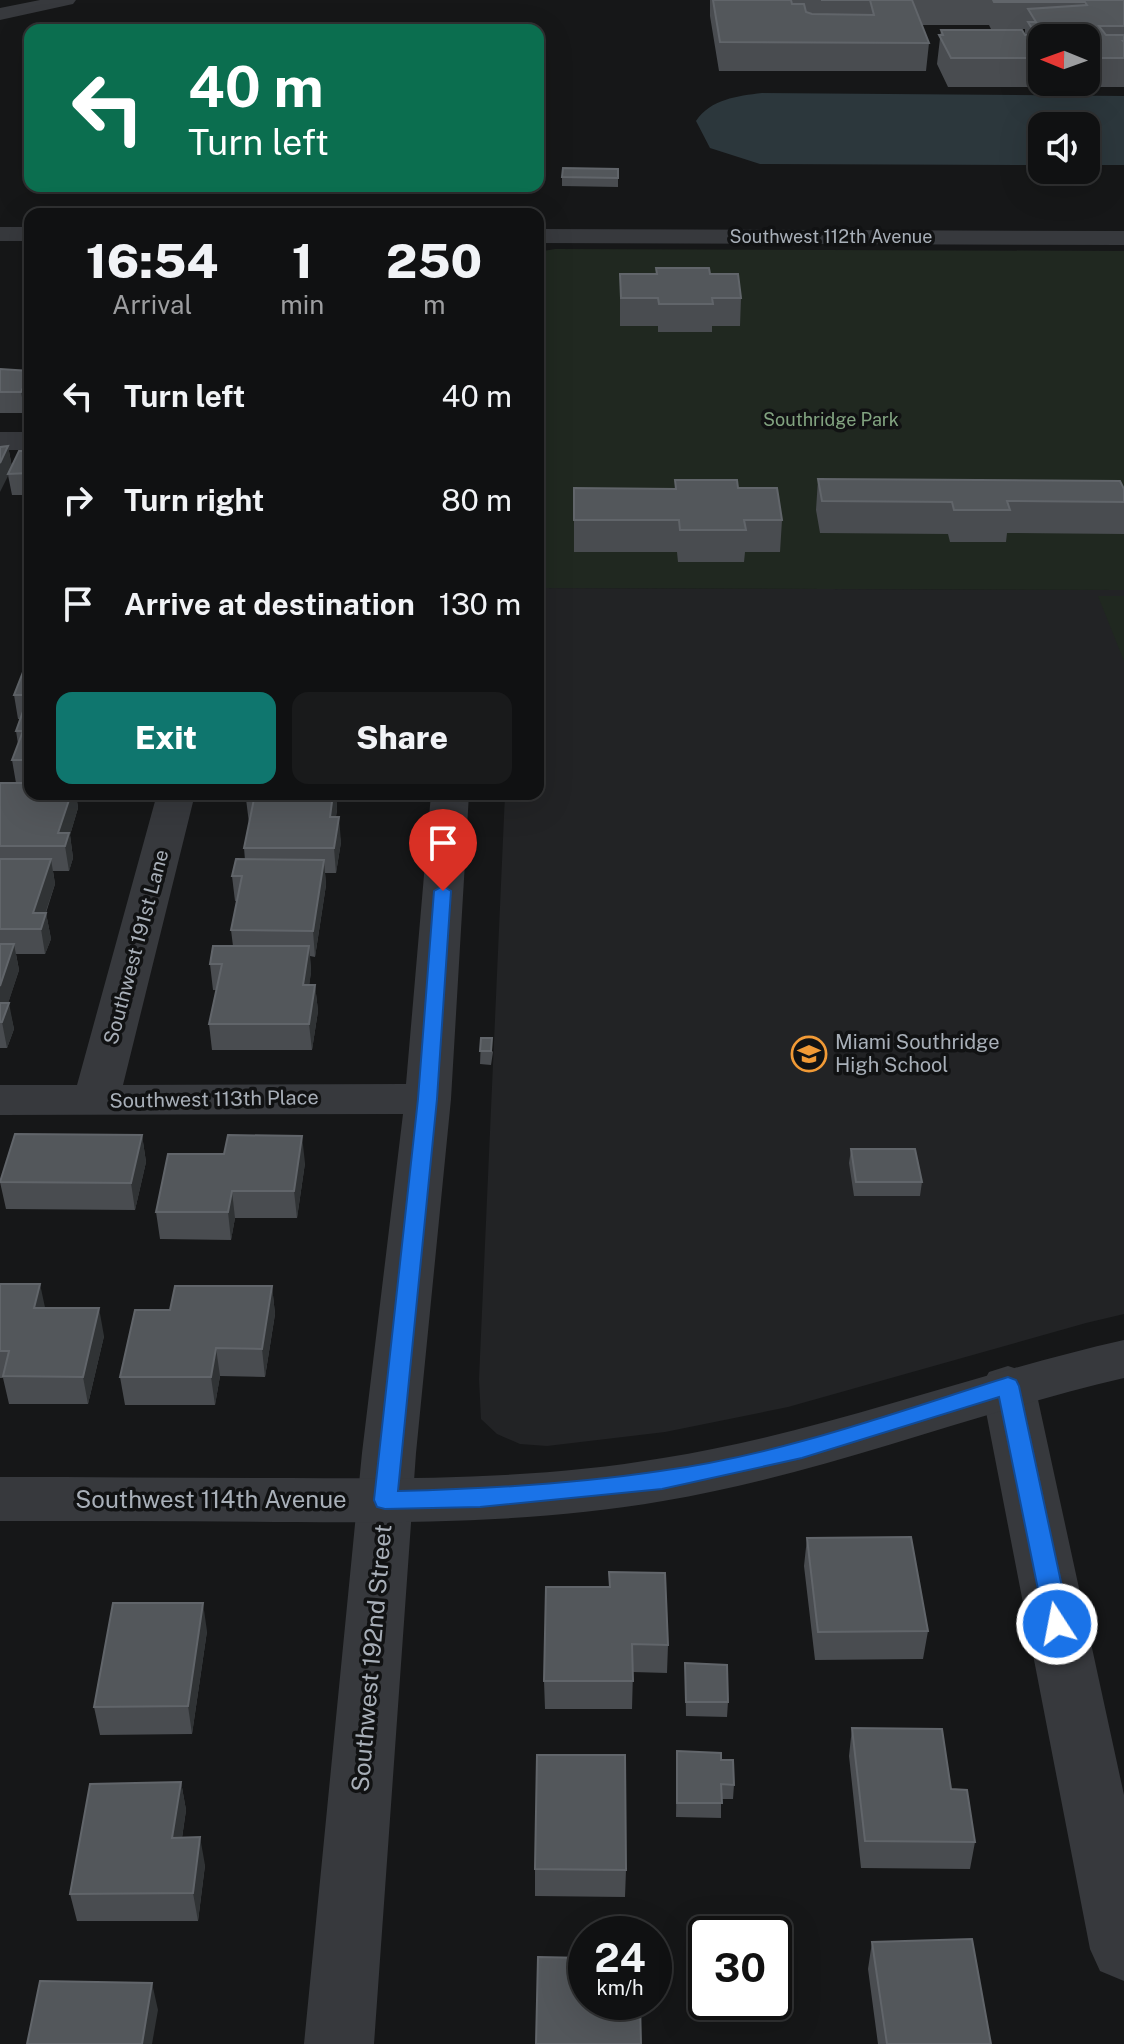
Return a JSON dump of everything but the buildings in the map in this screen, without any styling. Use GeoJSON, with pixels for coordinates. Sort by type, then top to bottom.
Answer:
{"type":"FeatureCollection","features":[{"type":"Feature","properties":{"kind":"street"},"geometry":{"type":"LineString","coordinates":[[0,14],[67,0]]}},
{"type":"Feature","properties":{"kind":"street"},"geometry":{"type":"LineString","coordinates":[[0,234],[24,234]]}},
{"type":"Feature","properties":{"kind":"street","name":"Southwest 112th Avenue"},"geometry":{"type":"LineString","coordinates":[[544,236],[1124,238]]}},
{"type":"Feature","properties":{"kind":"street"},"geometry":{"type":"LineString","coordinates":[[0,441],[24,441]]}},
{"type":"Feature","properties":{"kind":"street","name":"Southwest 191st Lane"},"geometry":{"type":"LineString","coordinates":[[96,1100],[174,800]]}},
{"type":"Feature","properties":{"kind":"street","name":"Southwest 192nd Street"},"geometry":{"type":"LineString","coordinates":[[339,2044],[385,1500],[428,1099],[450,800]]}},
{"type":"Feature","properties":{"kind":"street","name":"Southwest 113th Place"},"geometry":{"type":"LineString","coordinates":[[0,1100],[428,1099]]}},
{"type":"Feature","properties":{"kind":"street","name":"Southwest 114th Avenue"},"geometry":{"type":"LineString","coordinates":[[0,1499],[385,1500],[575,1491],[676,1478],[802,1450],[1008,1386],[1124,1359]]}},
{"type":"Feature","properties":{"kind":"street"},"geometry":{"type":"LineString","coordinates":[[1008,1386],[1124,1949]]}},
{"type":"Feature","properties":{"kind":"shaded area"},"geometry":{"type":"Polygon","coordinates":[[[762,93],[1124,96],[1124,165],[1100,165],[1100,112],[1028,112],[1028,165],[760,164],[710,148],[696,121],[717,103],[762,93]]]}},
{"type":"Feature","properties":{"kind":"shaded area","name":"Miami Southridge High School"},"geometry":{"type":"Polygon","coordinates":[[[544,588],[1124,590],[1124,1314],[788,1407],[665,1432],[547,1446],[520,1444],[497,1434],[481,1419],[479,1379],[505,800],[544,800],[544,588]]]}},
{"type":"Feature","properties":{"kind":"green space","name":"Southridge Park"},"geometry":{"type":"Polygon","coordinates":[[[544,251],[1124,251],[1124,590],[544,588],[544,251]]]}},
{"type":"Feature","properties":{"kind":"green space"},"geometry":{"type":"Polygon","coordinates":[[[1098,596],[1124,596],[1124,661],[1098,596]]]}},
{"type":"Feature","properties":{"kind":"place","name":"Miami Southridge High School"},"geometry":{"type":"Point","coordinates":[809,1054]}},
{"type":"Feature","properties":{"kind":"route"},"geometry":{"type":"LineString","coordinates":[[443,891],[428,1099],[385,1500],[480,1498],[575,1491],[719,1470],[802,1450],[1008,1386],[1057,1624]]}}]}
